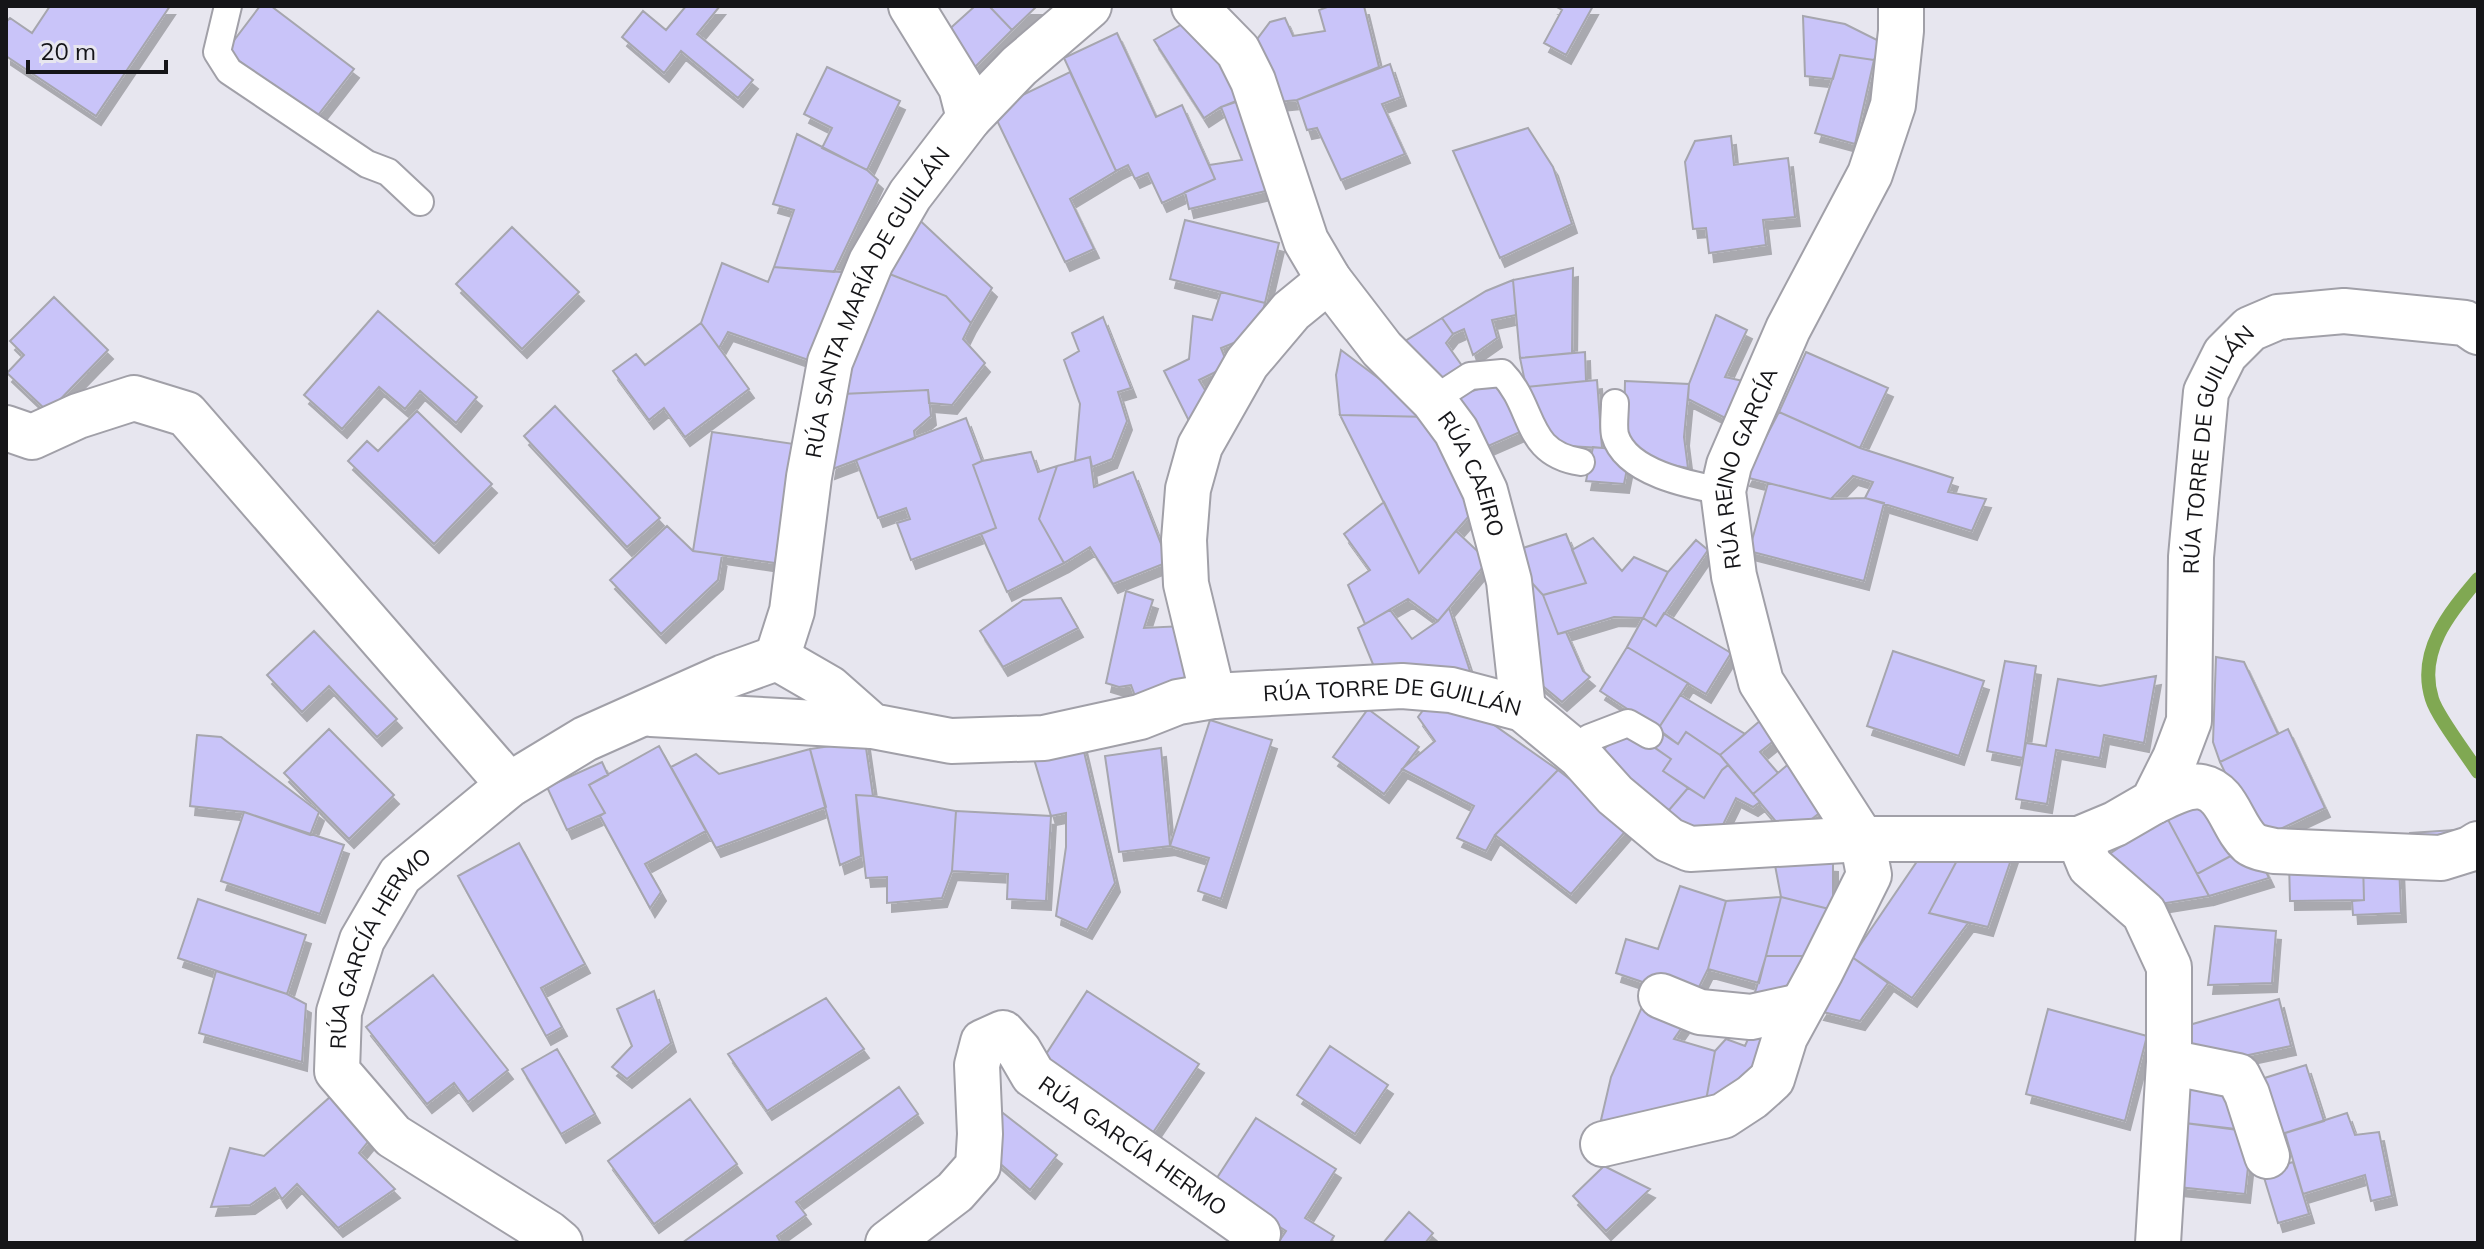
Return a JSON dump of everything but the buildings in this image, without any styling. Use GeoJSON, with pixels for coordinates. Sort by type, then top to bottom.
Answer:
{"type":"FeatureCollection","features":[{"type":"Feature","properties":{"kind":"street"},"geometry":{"type":"LineString","coordinates":[[911,6],[961,87],[969,118]]}},
{"type":"Feature","properties":{"kind":"street","name":"RÚA SANTA MARÍA DE GUILLÁN"},"geometry":{"type":"LineString","coordinates":[[777,658],[792,611],[809,477],[830,362],[871,262],[910,195],[969,118],[1019,66],[1089,6]]}},
{"type":"Feature","properties":{"kind":"street","name":"RÚA CAEIRO"},"geometry":{"type":"LineString","coordinates":[[1194,6],[1238,51],[1248,71],[1306,241],[1329,280],[1382,349],[1433,400],[1456,431],[1485,491],[1509,581],[1523,709]]}},
{"type":"Feature","properties":{"kind":"street","name":"RÚA REINO GARCÍA"},"geometry":{"type":"LineString","coordinates":[[1603,1144],[1723,1116],[1772,1079],[1785,1037],[1869,875],[1862,839],[1761,682],[1734,576],[1723,491],[1729,465],[1788,329],[1870,174],[1893,105],[1901,6]]}},
{"type":"Feature","properties":{"kind":"street"},"geometry":{"type":"LineString","coordinates":[[1213,696],[1186,584],[1184,540],[1188,489],[1200,446],[1247,363],[1291,311],[1329,280]]}},
{"type":"Feature","properties":{"kind":"street","name":"RÚA TORRE DE GUILLÁN"},"geometry":{"type":"LineString","coordinates":[[2153,802],[2189,721],[2191,557],[2206,392],[2225,354],[2250,329],[2278,317],[2344,311],[2465,323],[2478,332]]}},
{"type":"Feature","properties":{"kind":"street"},"geometry":{"type":"LineString","coordinates":[[6,428],[32,437],[78,416],[134,398],[186,414],[509,785]]}},
{"type":"Feature","properties":{"kind":"street"},"geometry":{"type":"LineString","coordinates":[[777,658],[829,688],[872,726]]}},
{"type":"Feature","properties":{"kind":"street","name":"RÚA GARCÍA HERMO"},"geometry":{"type":"LineString","coordinates":[[560,1243],[393,1136],[337,1071],[339,1012],[362,940],[400,875],[509,785],[585,739],[724,677],[777,658]]}},
{"type":"Feature","properties":{"kind":"street","name":"RÚA TORRE DE GUILLÁN"},"geometry":{"type":"LineString","coordinates":[[872,726],[951,741],[1044,738],[1140,717],[1178,702],[1213,696],[1402,686],[1451,690],[1523,709],[1576,753],[1615,795],[1669,840],[1690,849],[1862,839],[2079,839],[2115,824],[2153,802],[2182,790],[2201,787],[2220,796],[2252,846],[2274,851],[2441,858],[2478,844]]}},
{"type":"Feature","properties":{"kind":"street","name":"RÚA GARCÍA HERMO"},"geometry":{"type":"LineString","coordinates":[[645,714],[872,726]]}},
{"type":"Feature","properties":{"kind":"street"},"geometry":{"type":"LineString","coordinates":[[2079,839],[2090,866],[2144,913],[2169,967],[2169,1062],[2158,1243]]}},
{"type":"Feature","properties":{"kind":"street"},"geometry":{"type":"LineString","coordinates":[[1661,996],[1700,1012],[1751,1017],[1801,1006]]}},
{"type":"Feature","properties":{"kind":"street","name":"RÚA GARCÍA HERMO"},"geometry":{"type":"LineString","coordinates":[[888,1243],[955,1192],[978,1166],[977,1065],[983,1042],[1003,1033],[1019,1051],[1033,1075],[1258,1234]]}},
{"type":"Feature","properties":{"kind":"street"},"geometry":{"type":"LineString","coordinates":[[2169,1062],[2238,1076],[2267,1156]]}},
{"type":"Feature","properties":{"kind":"lane"},"geometry":{"type":"LineString","coordinates":[[228,6],[217,52],[229,71],[367,164],[388,172],[420,202]]}},
{"type":"Feature","properties":{"kind":"lane"},"geometry":{"type":"LineString","coordinates":[[1433,400],[1470,376],[1502,373],[1514,385],[1543,445],[1560,459],[1581,462]]}},
{"type":"Feature","properties":{"kind":"lane"},"geometry":{"type":"LineString","coordinates":[[1615,403],[1615,435],[1632,459],[1667,477],[1723,491]]}},
{"type":"Feature","properties":{"kind":"lane"},"geometry":{"type":"LineString","coordinates":[[1576,753],[1589,738],[1628,723],[1649,735]]}},
{"type":"Feature","properties":{"kind":"waterway"},"geometry":{"type":"LineString","coordinates":[[2478,579],[2456,605],[2438,634],[2432,649],[2428,682],[2440,715],[2478,772]]}}]}
